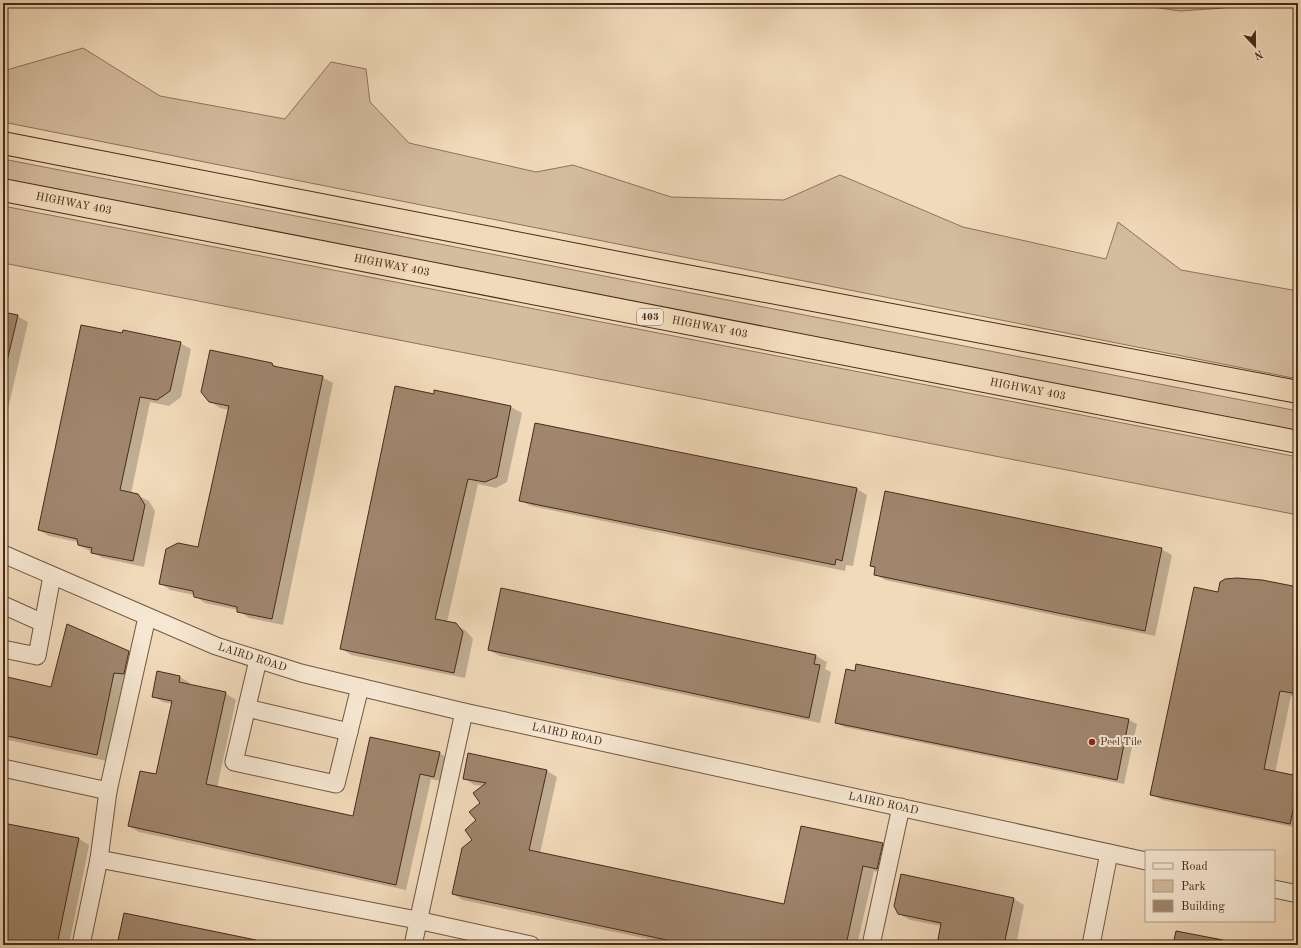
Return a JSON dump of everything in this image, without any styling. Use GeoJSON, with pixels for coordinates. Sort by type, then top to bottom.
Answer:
{"type":"FeatureCollection","features":[{"type":"Feature","properties":{"kind":"highway"},"geometry":{"type":"LineString","coordinates":[[3,143],[629,265],[1298,392]]}},
{"type":"Feature","properties":{"kind":"highway","name":"HIGHWAY 403"},"geometry":{"type":"LineString","coordinates":[[3,190],[1298,442]]}},
{"type":"Feature","properties":{"kind":"street","name":"LAIRD ROAD"},"geometry":{"type":"LineString","coordinates":[[3,554],[216,646],[301,674],[464,712],[1145,861]]}},
{"type":"Feature","properties":{"kind":"street"},"geometry":{"type":"LineString","coordinates":[[3,649],[37,656],[52,576]]}},
{"type":"Feature","properties":{"kind":"street"},"geometry":{"type":"LineString","coordinates":[[3,605],[43,623]]}},
{"type":"Feature","properties":{"kind":"street"},"geometry":{"type":"LineString","coordinates":[[81,945],[99,859],[108,791],[147,617]]}},
{"type":"Feature","properties":{"kind":"street"},"geometry":{"type":"LineString","coordinates":[[258,660],[234,762],[336,784],[360,687]]}},
{"type":"Feature","properties":{"kind":"street"},"geometry":{"type":"LineString","coordinates":[[247,708],[349,732]]}},
{"type":"Feature","properties":{"kind":"street"},"geometry":{"type":"LineString","coordinates":[[412,945],[464,712]]}},
{"type":"Feature","properties":{"kind":"street"},"geometry":{"type":"LineString","coordinates":[[3,768],[108,791]]}},
{"type":"Feature","properties":{"kind":"street"},"geometry":{"type":"LineString","coordinates":[[871,945],[901,807]]}},
{"type":"Feature","properties":{"kind":"street"},"geometry":{"type":"LineString","coordinates":[[1091,945],[1109,853]]}},
{"type":"Feature","properties":{"kind":"street"},"geometry":{"type":"LineString","coordinates":[[99,859],[417,920],[531,945]]}},
{"type":"Feature","properties":{"kind":"street"},"geometry":{"type":"LineString","coordinates":[[1275,889],[1298,894]]}},
{"type":"Feature","properties":{"kind":"green space"},"geometry":{"type":"Polygon","coordinates":[[[1125,3],[1247,3],[1224,8],[1180,11],[1125,3]]]}},
{"type":"Feature","properties":{"kind":"green space"},"geometry":{"type":"Polygon","coordinates":[[[83,48],[160,96],[285,119],[331,62],[366,69],[370,102],[409,143],[536,172],[573,165],[671,197],[784,200],[840,175],[963,227],[1106,259],[1118,222],[1181,270],[1298,291],[1298,379],[3,122],[3,71],[83,48]]]}},
{"type":"Feature","properties":{"kind":"green space"},"geometry":{"type":"Polygon","coordinates":[[[3,159],[1298,411],[1298,432],[3,180],[3,159]]]}},
{"type":"Feature","properties":{"kind":"green space"},"geometry":{"type":"Polygon","coordinates":[[[3,206],[1298,457],[1298,515],[3,263],[3,206]]]}},
{"type":"Feature","properties":{"kind":"building"},"geometry":{"type":"Polygon","coordinates":[[[3,312],[18,315],[7,361],[3,361],[3,312]]]}},
{"type":"Feature","properties":{"kind":"building"},"geometry":{"type":"Polygon","coordinates":[[[81,325],[122,333],[123,330],[181,342],[170,391],[157,400],[140,397],[120,490],[138,494],[145,505],[133,561],[91,553],[92,548],[78,545],[77,539],[38,530],[81,325]]]}},
{"type":"Feature","properties":{"kind":"building"},"geometry":{"type":"Polygon","coordinates":[[[210,350],[272,363],[273,366],[323,376],[272,619],[237,612],[237,607],[194,597],[193,591],[159,584],[166,549],[178,543],[198,547],[229,406],[209,402],[201,392],[210,350]]]}},
{"type":"Feature","properties":{"kind":"building"},"geometry":{"type":"Polygon","coordinates":[[[395,386],[434,394],[434,390],[511,406],[497,477],[485,482],[468,479],[435,619],[456,623],[463,632],[454,673],[340,649],[395,386]]]}},
{"type":"Feature","properties":{"kind":"building"},"geometry":{"type":"Polygon","coordinates":[[[535,423],[857,488],[842,561],[836,559],[835,565],[519,501],[535,423]]]}},
{"type":"Feature","properties":{"kind":"building"},"geometry":{"type":"Polygon","coordinates":[[[885,491],[1162,548],[1145,631],[874,575],[875,567],[870,566],[885,491]]]}},
{"type":"Feature","properties":{"kind":"building"},"geometry":{"type":"Polygon","coordinates":[[[1237,578],[1262,580],[1298,587],[1298,694],[1280,691],[1264,769],[1298,776],[1298,787],[1290,824],[1150,795],[1194,587],[1218,592],[1220,582],[1225,579],[1237,578]]]}},
{"type":"Feature","properties":{"kind":"building"},"geometry":{"type":"Polygon","coordinates":[[[501,588],[816,655],[814,664],[820,665],[809,718],[488,650],[501,588]]]}},
{"type":"Feature","properties":{"kind":"building"},"geometry":{"type":"Polygon","coordinates":[[[67,624],[129,651],[124,674],[114,673],[97,755],[3,735],[3,676],[51,687],[67,624]]]}},
{"type":"Feature","properties":{"kind":"building"},"geometry":{"type":"Polygon","coordinates":[[[856,664],[1129,719],[1117,780],[835,723],[846,669],[855,671],[856,664]]]}},
{"type":"Feature","properties":{"kind":"building"},"geometry":{"type":"Polygon","coordinates":[[[157,671],[180,676],[179,682],[226,692],[206,784],[353,816],[370,737],[440,752],[434,777],[420,774],[396,885],[128,826],[140,771],[156,774],[172,701],[152,697],[157,671]]]}},
{"type":"Feature","properties":{"kind":"building"},"geometry":{"type":"Polygon","coordinates":[[[468,753],[547,770],[529,850],[784,904],[801,826],[883,843],[877,869],[863,866],[846,945],[690,945],[452,894],[462,848],[472,840],[465,830],[476,820],[469,812],[480,803],[473,793],[486,783],[463,779],[468,753]]]}},
{"type":"Feature","properties":{"kind":"building"},"geometry":{"type":"Polygon","coordinates":[[[3,823],[79,838],[57,945],[3,945],[3,919],[8,896],[3,895],[3,823]]]}},
{"type":"Feature","properties":{"kind":"building"},"geometry":{"type":"Polygon","coordinates":[[[901,874],[1014,898],[1004,945],[937,945],[941,923],[898,914],[894,906],[901,874]]]}},
{"type":"Feature","properties":{"kind":"building"},"geometry":{"type":"Polygon","coordinates":[[[124,913],[256,940],[255,945],[117,945],[124,913]]]}},
{"type":"Feature","properties":{"kind":"building"},"geometry":{"type":"Polygon","coordinates":[[[1176,931],[1223,940],[1223,945],[1173,945],[1176,931]]]}},
{"type":"Feature","properties":{"kind":"place","name":"Peel Tile"},"geometry":{"type":"Point","coordinates":[1092,742]}}]}
